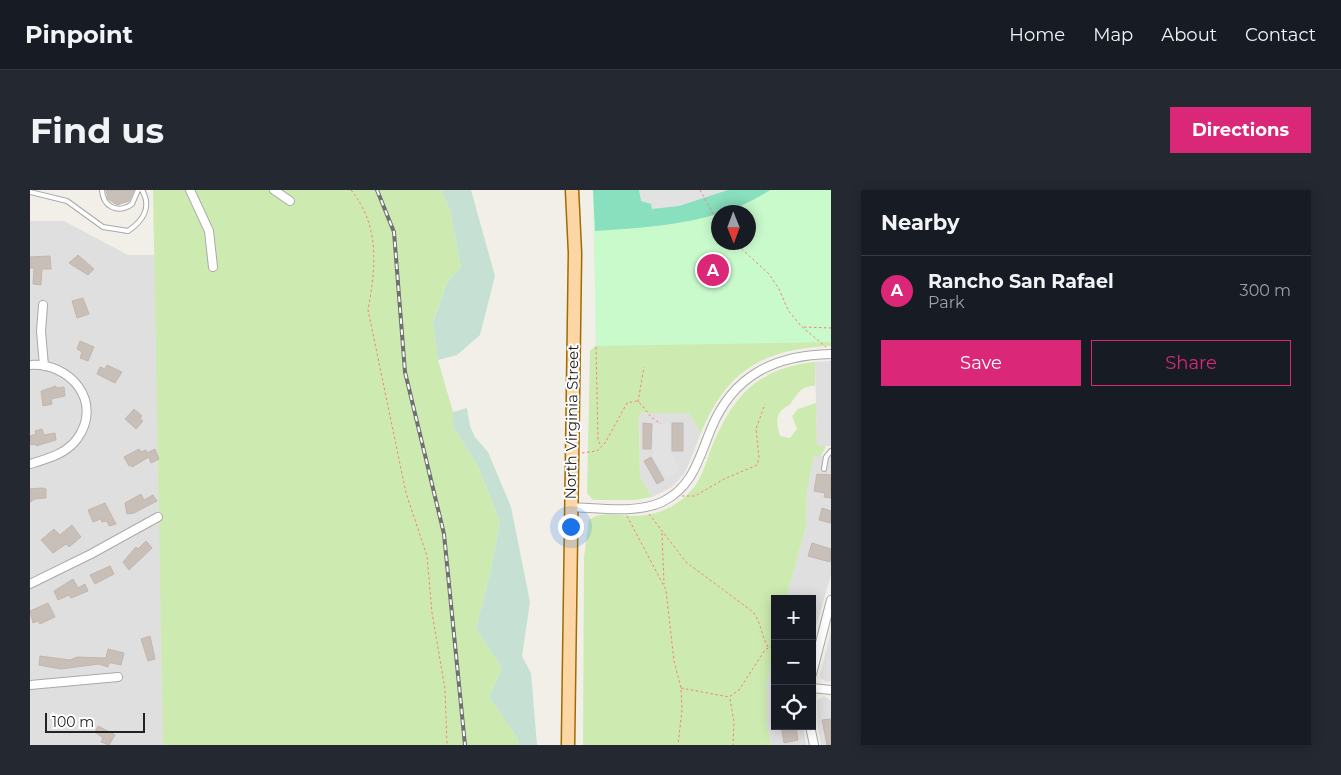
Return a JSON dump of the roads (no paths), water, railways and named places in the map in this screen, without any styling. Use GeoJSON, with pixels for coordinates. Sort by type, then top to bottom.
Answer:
{"type":"FeatureCollection","features":[{"type":"Feature","properties":{"kind":"main road","name":"North Virginia Street"},"geometry":{"type":"LineString","coordinates":[[568,745],[575,253],[572,190]]}},
{"type":"Feature","properties":{"kind":"street"},"geometry":{"type":"LineString","coordinates":[[190,190],[209,231],[214,267]]}},
{"type":"Feature","properties":{"kind":"street"},"geometry":{"type":"LineString","coordinates":[[274,190],[290,202]]}},
{"type":"Feature","properties":{"kind":"street"},"geometry":{"type":"LineString","coordinates":[[43,305],[41,331],[44,366]]}},
{"type":"Feature","properties":{"kind":"street"},"geometry":{"type":"LineString","coordinates":[[571,507],[646,507],[661,502],[678,492],[694,473],[719,412],[742,382],[777,362],[829,351]]}},
{"type":"Feature","properties":{"kind":"street"},"geometry":{"type":"LineString","coordinates":[[30,365],[56,368],[74,380],[84,396],[86,416],[80,434],[69,447],[59,454],[30,464]]}},
{"type":"Feature","properties":{"kind":"street"},"geometry":{"type":"LineString","coordinates":[[30,584],[91,554],[158,517]]}},
{"type":"Feature","properties":{"kind":"street"},"geometry":{"type":"LineString","coordinates":[[816,649],[831,600]]}},
{"type":"Feature","properties":{"kind":"street"},"geometry":{"type":"LineString","coordinates":[[30,685],[118,677]]}},
{"type":"Feature","properties":{"kind":"street"},"geometry":{"type":"LineString","coordinates":[[816,688],[831,690]]}},
{"type":"Feature","properties":{"kind":"street"},"geometry":{"type":"LineString","coordinates":[[811,730],[814,745]]}},
{"type":"Feature","properties":{"kind":"lane"},"geometry":{"type":"LineString","coordinates":[[102,190],[106,203],[111,207],[122,209],[132,204],[138,190]]}},
{"type":"Feature","properties":{"kind":"lane"},"geometry":{"type":"LineString","coordinates":[[30,192],[67,201],[103,227],[128,231],[140,223],[147,209],[146,196],[142,190]]}},
{"type":"Feature","properties":{"kind":"lane"},"geometry":{"type":"LineString","coordinates":[[824,469],[826,457],[831,451]]}},
{"type":"Feature","properties":{"kind":"railway"},"geometry":{"type":"LineString","coordinates":[[377,190],[394,232],[405,372],[444,534],[465,745]]}},
{"type":"Feature","properties":{"kind":"place","name":"Rancho San Rafael"},"geometry":{"type":"Point","coordinates":[713,270]}}]}
